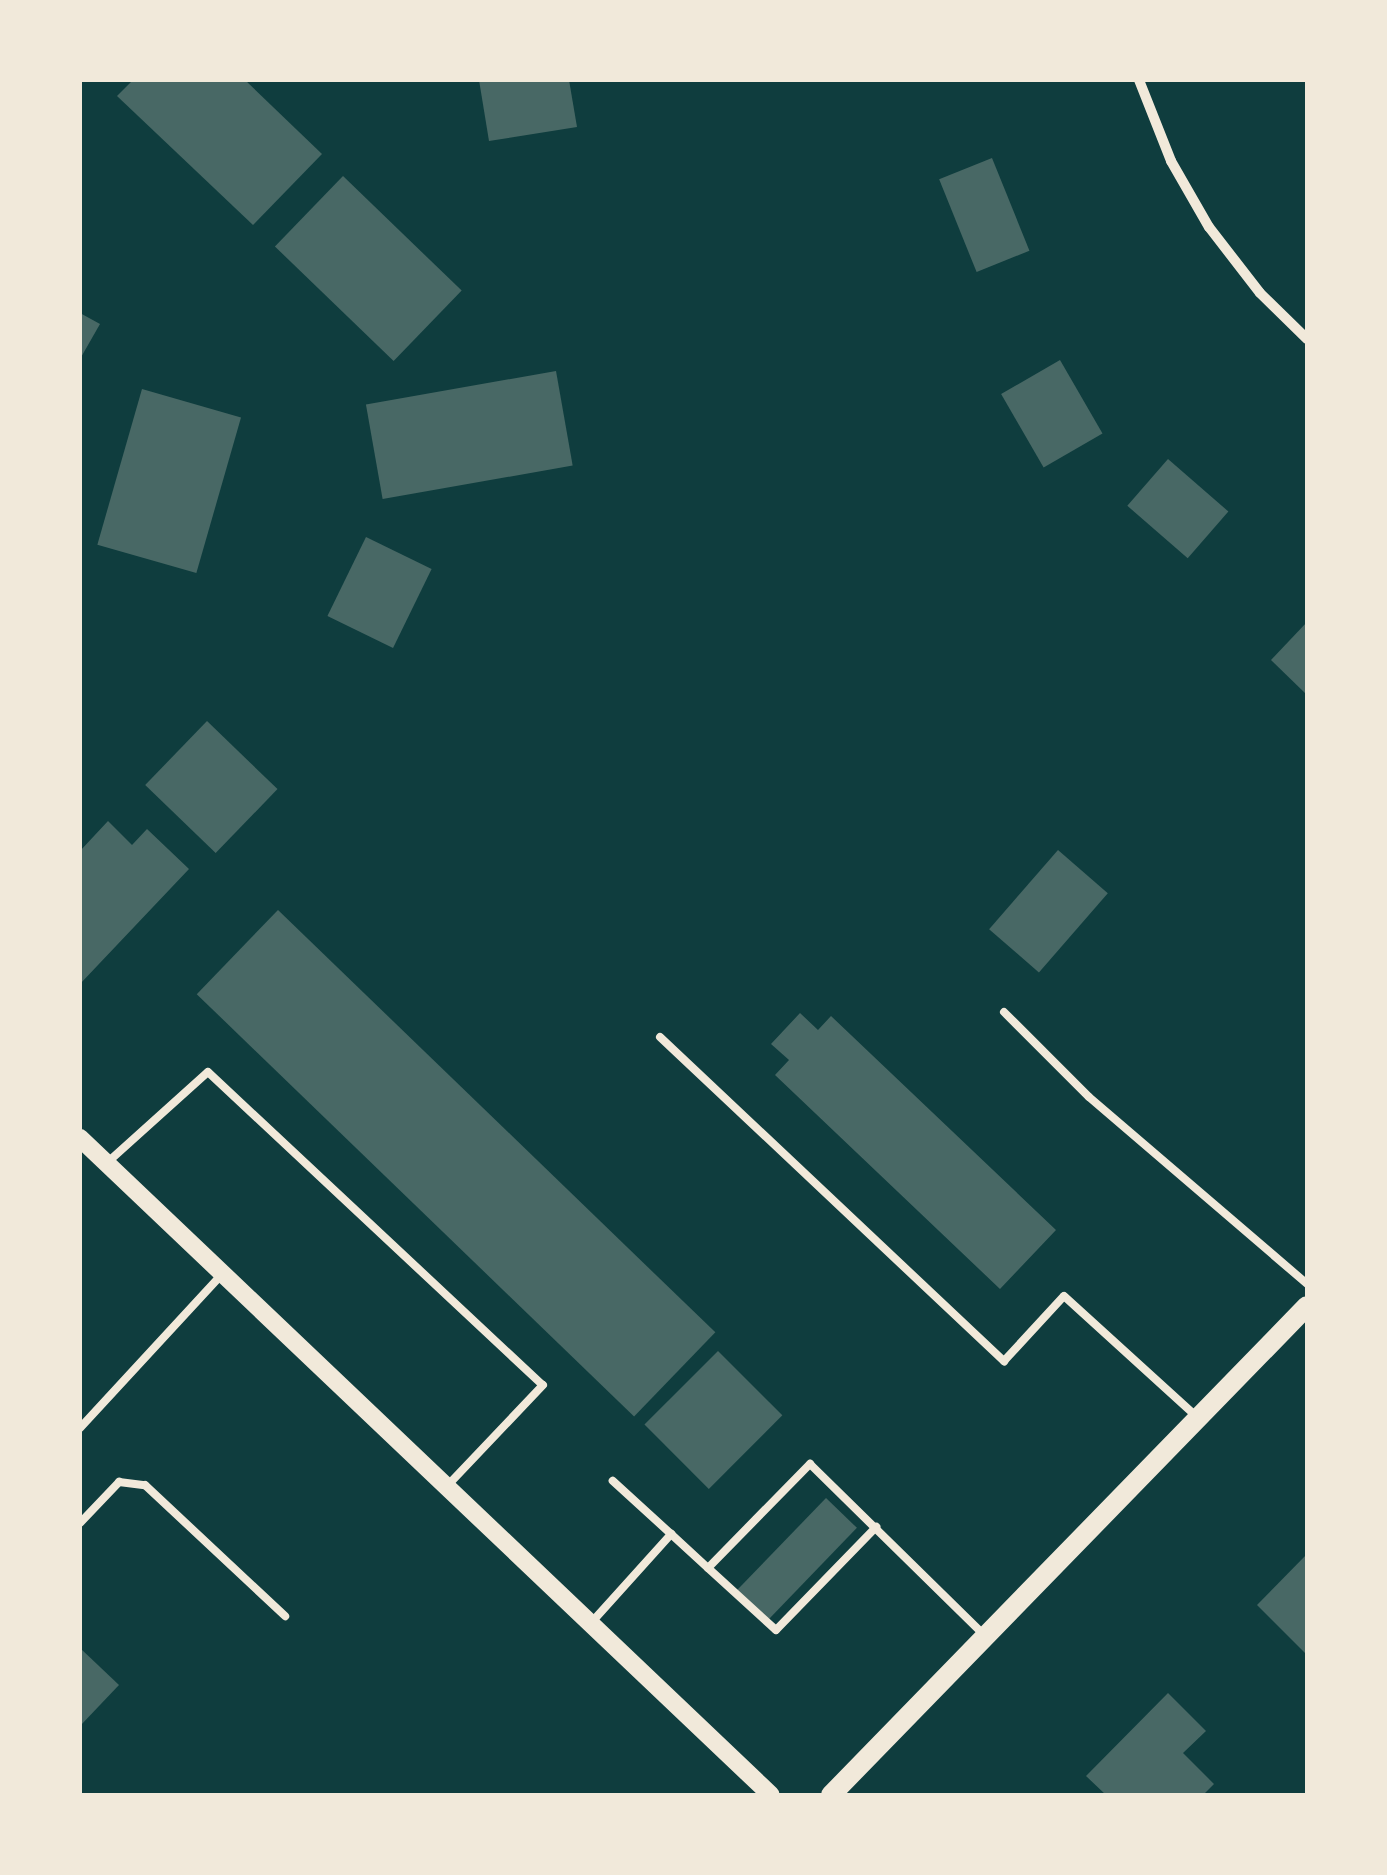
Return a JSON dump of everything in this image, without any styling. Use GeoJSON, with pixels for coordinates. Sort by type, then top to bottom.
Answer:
{"type":"FeatureCollection","features":[{"type":"Feature","properties":{"kind":"main road"},"geometry":{"type":"LineString","coordinates":[[830,1795],[1307,1306]]}},
{"type":"Feature","properties":{"kind":"street"},"geometry":{"type":"LineString","coordinates":[[1139,80],[1171,161],[1209,228],[1260,293],[1307,338]]}},
{"type":"Feature","properties":{"kind":"street"},"geometry":{"type":"LineString","coordinates":[[80,1138],[772,1795]]}},
{"type":"Feature","properties":{"kind":"lane"},"geometry":{"type":"LineString","coordinates":[[1004,1012],[1089,1097],[1307,1284]]}},
{"type":"Feature","properties":{"kind":"lane"},"geometry":{"type":"LineString","coordinates":[[660,1037],[1004,1362],[1064,1296],[1198,1418]]}},
{"type":"Feature","properties":{"kind":"lane"},"geometry":{"type":"LineString","coordinates":[[106,1163],[208,1072],[542,1385],[447,1486]]}},
{"type":"Feature","properties":{"kind":"lane"},"geometry":{"type":"LineString","coordinates":[[80,1428],[223,1273]]}},
{"type":"Feature","properties":{"kind":"lane"},"geometry":{"type":"LineString","coordinates":[[708,1568],[810,1464],[985,1636]]}},
{"type":"Feature","properties":{"kind":"lane"},"geometry":{"type":"LineString","coordinates":[[80,1523],[119,1482],[145,1484],[285,1616]]}},
{"type":"Feature","properties":{"kind":"lane"},"geometry":{"type":"LineString","coordinates":[[613,1482],[776,1630],[876,1527]]}},
{"type":"Feature","properties":{"kind":"lane"},"geometry":{"type":"LineString","coordinates":[[590,1623],[671,1534]]}},
{"type":"Feature","properties":{"kind":"building"},"geometry":{"type":"Polygon","coordinates":[[[133,80],[245,80],[322,154],[253,225],[117,96],[133,80]]]}},
{"type":"Feature","properties":{"kind":"building"},"geometry":{"type":"Polygon","coordinates":[[[479,80],[569,80],[577,127],[489,141],[479,80]]]}},
{"type":"Feature","properties":{"kind":"building"},"geometry":{"type":"Polygon","coordinates":[[[992,158],[1029,251],[977,272],[939,179],[992,158]]]}},
{"type":"Feature","properties":{"kind":"building"},"geometry":{"type":"Polygon","coordinates":[[[343,176],[462,291],[394,361],[275,246],[343,176]]]}},
{"type":"Feature","properties":{"kind":"building"},"geometry":{"type":"Polygon","coordinates":[[[80,313],[100,324],[80,359],[80,313]]]}},
{"type":"Feature","properties":{"kind":"building"},"geometry":{"type":"Polygon","coordinates":[[[1060,360],[1102,434],[1044,468],[1001,394],[1060,360]]]}},
{"type":"Feature","properties":{"kind":"building"},"geometry":{"type":"Polygon","coordinates":[[[556,371],[573,466],[383,499],[366,405],[556,371]]]}},
{"type":"Feature","properties":{"kind":"building"},"geometry":{"type":"Polygon","coordinates":[[[142,389],[241,417],[196,573],[97,545],[142,389]]]}},
{"type":"Feature","properties":{"kind":"building"},"geometry":{"type":"Polygon","coordinates":[[[1168,459],[1228,511],[1188,558],[1127,506],[1168,459]]]}},
{"type":"Feature","properties":{"kind":"building"},"geometry":{"type":"Polygon","coordinates":[[[366,537],[432,569],[393,648],[327,616],[366,537]]]}},
{"type":"Feature","properties":{"kind":"building"},"geometry":{"type":"Polygon","coordinates":[[[1307,622],[1307,695],[1271,660],[1307,622]]]}},
{"type":"Feature","properties":{"kind":"building"},"geometry":{"type":"Polygon","coordinates":[[[207,721],[277,789],[216,853],[145,785],[207,721]]]}},
{"type":"Feature","properties":{"kind":"building"},"geometry":{"type":"Polygon","coordinates":[[[108,821],[132,845],[147,829],[189,869],[80,984],[80,851],[108,821]]]}},
{"type":"Feature","properties":{"kind":"building"},"geometry":{"type":"Polygon","coordinates":[[[1058,850],[1108,893],[1039,973],[989,929],[1058,850]]]}},
{"type":"Feature","properties":{"kind":"building"},"geometry":{"type":"Polygon","coordinates":[[[278,910],[715,1332],[634,1417],[197,994],[278,910]]]}},
{"type":"Feature","properties":{"kind":"building"},"geometry":{"type":"Polygon","coordinates":[[[800,1013],[818,1030],[831,1016],[1056,1230],[1000,1289],[775,1075],[789,1060],[771,1044],[800,1013]]]}},
{"type":"Feature","properties":{"kind":"building"},"geometry":{"type":"Polygon","coordinates":[[[718,1351],[782,1415],[709,1489],[644,1425],[718,1351]]]}},
{"type":"Feature","properties":{"kind":"building"},"geometry":{"type":"Polygon","coordinates":[[[826,1498],[857,1528],[767,1621],[736,1591],[826,1498]]]}},
{"type":"Feature","properties":{"kind":"building"},"geometry":{"type":"Polygon","coordinates":[[[1307,1554],[1307,1655],[1257,1605],[1307,1554]]]}},
{"type":"Feature","properties":{"kind":"building"},"geometry":{"type":"Polygon","coordinates":[[[80,1648],[119,1685],[80,1726],[80,1648]]]}},
{"type":"Feature","properties":{"kind":"building"},"geometry":{"type":"Polygon","coordinates":[[[1168,1693],[1206,1731],[1183,1753],[1214,1784],[1203,1795],[1106,1795],[1086,1776],[1168,1693]]]}}]}
